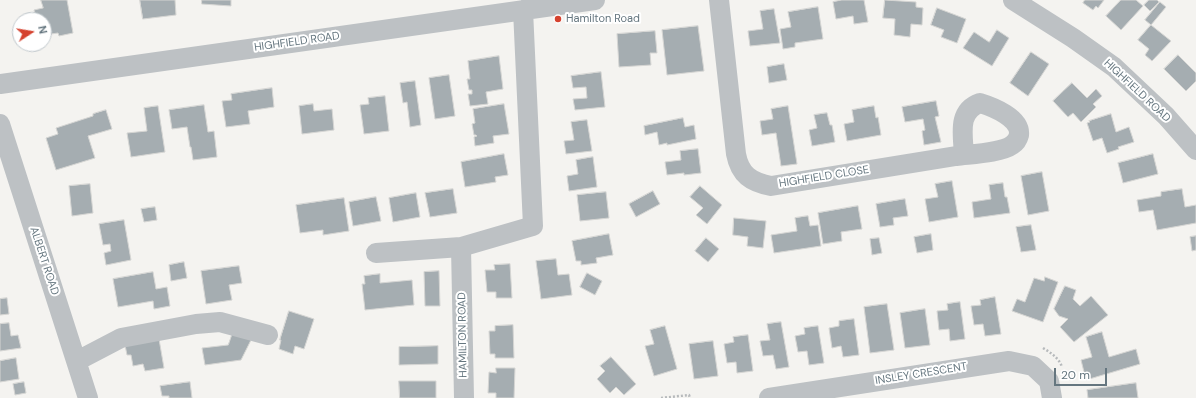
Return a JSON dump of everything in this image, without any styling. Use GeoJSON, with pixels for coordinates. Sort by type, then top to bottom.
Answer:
{"type":"FeatureCollection","features":[{"type":"Feature","properties":{"kind":"street","name":"HIGHFIELD ROAD"},"geometry":{"type":"LineString","coordinates":[[0,84],[595,0]]}},
{"type":"Feature","properties":{"kind":"street","name":"HIGHFIELD CLOSE"},"geometry":{"type":"LineString","coordinates":[[719,0],[737,163],[743,172],[757,184],[770,186],[964,155]]}},
{"type":"Feature","properties":{"kind":"street","name":"HIGHFIELD ROAD"},"geometry":{"type":"LineString","coordinates":[[1013,0],[1073,38],[1114,68],[1166,116],[1196,150]]}},
{"type":"Feature","properties":{"kind":"street"},"geometry":{"type":"LineString","coordinates":[[376,253],[462,247],[534,226],[523,10]]}},
{"type":"Feature","properties":{"kind":"street","name":"ALBERT ROAD"},"geometry":{"type":"LineString","coordinates":[[0,124],[88,398]]}},
{"type":"Feature","properties":{"kind":"street","name":"HAMILTON ROAD"},"geometry":{"type":"LineString","coordinates":[[462,247],[464,398]]}},
{"type":"Feature","properties":{"kind":"street"},"geometry":{"type":"LineString","coordinates":[[77,361],[121,338],[196,324],[220,322],[268,335]]}},
{"type":"Feature","properties":{"kind":"street","name":"INSLEY CRESCENT"},"geometry":{"type":"LineString","coordinates":[[770,398],[1009,361],[1033,366],[1049,381],[1052,398]]}},
{"type":"Feature","properties":{"kind":"path"},"geometry":{"type":"LineString","coordinates":[[661,398],[689,395],[690,398]]}},
{"type":"Feature","properties":{"kind":"building"},"geometry":{"type":"Polygon","coordinates":[[[41,0],[67,0],[73,33],[59,36],[58,33],[52,34],[52,12],[34,12],[34,10],[43,8],[41,0]]]}},
{"type":"Feature","properties":{"kind":"building"},"geometry":{"type":"Polygon","coordinates":[[[140,0],[175,0],[176,15],[143,19],[140,0]]]}},
{"type":"Feature","properties":{"kind":"building"},"geometry":{"type":"Polygon","coordinates":[[[202,0],[231,0],[231,6],[202,4],[202,0]]]}},
{"type":"Feature","properties":{"kind":"building"},"geometry":{"type":"Polygon","coordinates":[[[842,0],[864,0],[868,22],[854,24],[853,16],[836,19],[833,2],[842,0]]]}},
{"type":"Feature","properties":{"kind":"building"},"geometry":{"type":"Polygon","coordinates":[[[885,0],[916,2],[916,7],[923,8],[922,25],[911,24],[910,37],[894,35],[895,19],[883,18],[885,0]]]}},
{"type":"Feature","properties":{"kind":"building"},"geometry":{"type":"Polygon","coordinates":[[[1085,0],[1104,0],[1098,8],[1096,6],[1093,10],[1083,3],[1085,0]]]}},
{"type":"Feature","properties":{"kind":"building"},"geometry":{"type":"Polygon","coordinates":[[[1121,0],[1136,0],[1143,6],[1121,30],[1106,16],[1121,0]]]}},
{"type":"Feature","properties":{"kind":"building"},"geometry":{"type":"Polygon","coordinates":[[[1149,0],[1157,0],[1159,2],[1150,11],[1144,5],[1149,0]]]}},
{"type":"Feature","properties":{"kind":"building"},"geometry":{"type":"Polygon","coordinates":[[[1160,2],[1166,7],[1151,25],[1145,20],[1160,2]]]}},
{"type":"Feature","properties":{"kind":"building"},"geometry":{"type":"Polygon","coordinates":[[[818,7],[823,39],[795,43],[795,47],[783,49],[780,29],[791,27],[788,12],[818,7]]]}},
{"type":"Feature","properties":{"kind":"building"},"geometry":{"type":"Polygon","coordinates":[[[937,8],[966,19],[957,43],[941,37],[944,30],[931,25],[937,8]]]}},
{"type":"Feature","properties":{"kind":"building"},"geometry":{"type":"Polygon","coordinates":[[[774,9],[780,43],[750,46],[748,31],[763,29],[760,11],[774,9]]]}},
{"type":"Feature","properties":{"kind":"building"},"geometry":{"type":"Polygon","coordinates":[[[1151,25],[1171,41],[1152,61],[1145,55],[1149,49],[1138,40],[1151,25]]]}},
{"type":"Feature","properties":{"kind":"building"},"geometry":{"type":"Polygon","coordinates":[[[698,26],[704,71],[667,75],[662,30],[698,26]]]}},
{"type":"Feature","properties":{"kind":"building"},"geometry":{"type":"Polygon","coordinates":[[[997,30],[1009,38],[992,66],[963,48],[974,32],[989,42],[997,30]]]}},
{"type":"Feature","properties":{"kind":"building"},"geometry":{"type":"Polygon","coordinates":[[[655,31],[657,53],[650,53],[651,65],[619,67],[617,34],[655,31]]]}},
{"type":"Feature","properties":{"kind":"building"},"geometry":{"type":"Polygon","coordinates":[[[1031,52],[1049,64],[1028,96],[1010,83],[1031,52]]]}},
{"type":"Feature","properties":{"kind":"building"},"geometry":{"type":"Polygon","coordinates":[[[1178,55],[1196,73],[1196,81],[1186,91],[1164,69],[1178,55]]]}},
{"type":"Feature","properties":{"kind":"building"},"geometry":{"type":"Polygon","coordinates":[[[499,56],[503,89],[486,92],[488,104],[470,106],[468,94],[472,94],[472,90],[469,90],[467,79],[470,79],[468,61],[499,56]]]}},
{"type":"Feature","properties":{"kind":"building"},"geometry":{"type":"Polygon","coordinates":[[[784,64],[787,80],[769,83],[767,67],[784,64]]]}},
{"type":"Feature","properties":{"kind":"building"},"geometry":{"type":"Polygon","coordinates":[[[601,72],[605,107],[575,110],[573,99],[587,98],[586,87],[573,88],[571,76],[601,72]]]}},
{"type":"Feature","properties":{"kind":"building"},"geometry":{"type":"Polygon","coordinates":[[[449,75],[455,116],[435,119],[429,78],[449,75]]]}},
{"type":"Feature","properties":{"kind":"building"},"geometry":{"type":"Polygon","coordinates":[[[415,81],[421,125],[410,127],[407,102],[403,103],[400,83],[415,81]]]}},
{"type":"Feature","properties":{"kind":"building"},"geometry":{"type":"Polygon","coordinates":[[[1072,83],[1087,98],[1096,89],[1102,96],[1093,104],[1096,107],[1081,122],[1073,113],[1068,117],[1053,101],[1072,83]]]}},
{"type":"Feature","properties":{"kind":"building"},"geometry":{"type":"Polygon","coordinates":[[[272,88],[274,107],[248,111],[250,124],[226,127],[222,101],[232,100],[231,94],[272,88]]]}},
{"type":"Feature","properties":{"kind":"building"},"geometry":{"type":"Polygon","coordinates":[[[385,96],[389,131],[364,134],[360,105],[369,104],[368,98],[385,96]]]}},
{"type":"Feature","properties":{"kind":"building"},"geometry":{"type":"Polygon","coordinates":[[[936,101],[939,116],[935,117],[941,142],[924,145],[922,131],[925,130],[923,119],[905,122],[902,107],[936,101]]]}},
{"type":"Feature","properties":{"kind":"building"},"geometry":{"type":"Polygon","coordinates":[[[313,104],[314,111],[332,109],[334,130],[302,134],[299,106],[313,104]]]}},
{"type":"Feature","properties":{"kind":"building"},"geometry":{"type":"Polygon","coordinates":[[[504,104],[509,134],[493,136],[494,143],[475,146],[474,137],[477,136],[474,135],[472,124],[475,123],[473,109],[504,104]]]}},
{"type":"Feature","properties":{"kind":"building"},"geometry":{"type":"Polygon","coordinates":[[[204,105],[208,132],[214,131],[217,157],[193,160],[187,127],[172,129],[169,110],[204,105]]]}},
{"type":"Feature","properties":{"kind":"building"},"geometry":{"type":"Polygon","coordinates":[[[158,106],[165,152],[131,157],[127,133],[147,131],[144,108],[158,106]]]}},
{"type":"Feature","properties":{"kind":"building"},"geometry":{"type":"Polygon","coordinates":[[[788,106],[797,164],[781,166],[776,133],[762,135],[760,121],[773,119],[771,109],[788,106]]]}},
{"type":"Feature","properties":{"kind":"building"},"geometry":{"type":"Polygon","coordinates":[[[874,106],[876,118],[878,117],[881,135],[847,141],[844,124],[854,122],[852,110],[874,106]]]}},
{"type":"Feature","properties":{"kind":"building"},"geometry":{"type":"Polygon","coordinates":[[[106,110],[112,129],[88,136],[95,158],[56,170],[46,138],[58,134],[56,128],[93,116],[93,114],[106,110]]]}},
{"type":"Feature","properties":{"kind":"building"},"geometry":{"type":"Polygon","coordinates":[[[827,113],[830,125],[832,125],[835,142],[812,146],[809,130],[817,128],[814,115],[827,113]]]}},
{"type":"Feature","properties":{"kind":"building"},"geometry":{"type":"Polygon","coordinates":[[[1111,114],[1116,132],[1129,127],[1134,142],[1118,147],[1119,149],[1107,153],[1102,138],[1093,141],[1087,123],[1111,114]]]}},
{"type":"Feature","properties":{"kind":"building"},"geometry":{"type":"Polygon","coordinates":[[[683,118],[685,127],[694,125],[696,139],[667,145],[667,143],[659,145],[657,132],[645,135],[644,126],[683,118]]]}},
{"type":"Feature","properties":{"kind":"building"},"geometry":{"type":"Polygon","coordinates":[[[587,120],[592,151],[566,154],[564,141],[574,140],[571,122],[587,120]]]}},
{"type":"Feature","properties":{"kind":"building"},"geometry":{"type":"Polygon","coordinates":[[[698,149],[701,173],[667,175],[665,162],[681,160],[680,151],[698,149]]]}},
{"type":"Feature","properties":{"kind":"building"},"geometry":{"type":"Polygon","coordinates":[[[504,154],[508,175],[495,177],[496,182],[465,187],[461,162],[504,154]]]}},
{"type":"Feature","properties":{"kind":"building"},"geometry":{"type":"Polygon","coordinates":[[[1153,154],[1158,174],[1123,183],[1118,163],[1153,154]]]}},
{"type":"Feature","properties":{"kind":"building"},"geometry":{"type":"Polygon","coordinates":[[[593,157],[597,187],[569,191],[567,176],[578,174],[576,160],[593,157]]]}},
{"type":"Feature","properties":{"kind":"building"},"geometry":{"type":"Polygon","coordinates":[[[1042,172],[1049,211],[1028,215],[1021,176],[1042,172]]]}},
{"type":"Feature","properties":{"kind":"building"},"geometry":{"type":"Polygon","coordinates":[[[952,181],[958,217],[929,222],[925,199],[938,197],[935,184],[952,181]]]}},
{"type":"Feature","properties":{"kind":"building"},"geometry":{"type":"Polygon","coordinates":[[[1003,183],[1005,197],[1007,197],[1010,213],[974,218],[972,202],[991,199],[989,185],[1003,183]]]}},
{"type":"Feature","properties":{"kind":"building"},"geometry":{"type":"Polygon","coordinates":[[[90,184],[93,213],[72,216],[69,186],[90,184]]]}},
{"type":"Feature","properties":{"kind":"building"},"geometry":{"type":"Polygon","coordinates":[[[700,186],[722,205],[707,224],[696,215],[703,208],[690,197],[700,186]]]}},
{"type":"Feature","properties":{"kind":"building"},"geometry":{"type":"Polygon","coordinates":[[[453,189],[457,213],[430,217],[425,193],[453,189]]]}},
{"type":"Feature","properties":{"kind":"building"},"geometry":{"type":"Polygon","coordinates":[[[1182,189],[1185,207],[1196,205],[1196,223],[1157,230],[1153,210],[1139,212],[1137,200],[1161,196],[1161,192],[1182,189]]]}},
{"type":"Feature","properties":{"kind":"building"},"geometry":{"type":"Polygon","coordinates":[[[653,191],[660,204],[636,217],[629,204],[653,191]]]}},
{"type":"Feature","properties":{"kind":"building"},"geometry":{"type":"Polygon","coordinates":[[[606,192],[609,218],[580,221],[577,195],[606,192]]]}},
{"type":"Feature","properties":{"kind":"building"},"geometry":{"type":"Polygon","coordinates":[[[416,193],[420,217],[393,222],[389,198],[416,193]]]}},
{"type":"Feature","properties":{"kind":"building"},"geometry":{"type":"Polygon","coordinates":[[[376,197],[381,221],[353,226],[349,202],[376,197]]]}},
{"type":"Feature","properties":{"kind":"building"},"geometry":{"type":"Polygon","coordinates":[[[344,198],[349,231],[323,235],[323,230],[300,233],[296,205],[344,198]]]}},
{"type":"Feature","properties":{"kind":"building"},"geometry":{"type":"Polygon","coordinates":[[[905,199],[908,216],[893,218],[894,225],[880,227],[876,204],[905,199]]]}},
{"type":"Feature","properties":{"kind":"building"},"geometry":{"type":"Polygon","coordinates":[[[858,206],[862,229],[841,232],[842,241],[823,244],[818,213],[858,206]]]}},
{"type":"Feature","properties":{"kind":"building"},"geometry":{"type":"Polygon","coordinates":[[[155,207],[157,220],[144,222],[141,209],[155,207]]]}},
{"type":"Feature","properties":{"kind":"building"},"geometry":{"type":"Polygon","coordinates":[[[808,216],[810,226],[818,225],[821,246],[774,253],[771,235],[797,231],[795,218],[808,216]]]}},
{"type":"Feature","properties":{"kind":"building"},"geometry":{"type":"Polygon","coordinates":[[[734,218],[766,221],[763,248],[747,246],[748,237],[733,235],[734,218]]]}},
{"type":"Feature","properties":{"kind":"building"},"geometry":{"type":"Polygon","coordinates":[[[124,220],[131,260],[106,265],[104,253],[111,251],[110,244],[103,245],[99,224],[124,220]]]}},
{"type":"Feature","properties":{"kind":"building"},"geometry":{"type":"Polygon","coordinates":[[[1031,225],[1036,250],[1021,252],[1016,227],[1031,225]]]}},
{"type":"Feature","properties":{"kind":"building"},"geometry":{"type":"Polygon","coordinates":[[[609,234],[613,255],[596,258],[597,263],[581,265],[581,261],[576,261],[572,241],[609,234]]]}},
{"type":"Feature","properties":{"kind":"building"},"geometry":{"type":"Polygon","coordinates":[[[931,234],[933,250],[917,253],[914,237],[931,234]]]}},
{"type":"Feature","properties":{"kind":"building"},"geometry":{"type":"Polygon","coordinates":[[[1196,236],[1196,250],[1192,251],[1190,237],[1196,236]]]}},
{"type":"Feature","properties":{"kind":"building"},"geometry":{"type":"Polygon","coordinates":[[[706,238],[719,249],[708,262],[695,251],[706,238]]]}},
{"type":"Feature","properties":{"kind":"building"},"geometry":{"type":"Polygon","coordinates":[[[879,238],[882,253],[872,255],[870,239],[879,238]]]}},
{"type":"Feature","properties":{"kind":"building"},"geometry":{"type":"Polygon","coordinates":[[[556,259],[558,275],[569,274],[572,295],[541,299],[536,261],[556,259]]]}},
{"type":"Feature","properties":{"kind":"building"},"geometry":{"type":"Polygon","coordinates":[[[184,262],[187,278],[171,281],[169,265],[184,262]]]}},
{"type":"Feature","properties":{"kind":"building"},"geometry":{"type":"Polygon","coordinates":[[[510,264],[512,298],[496,298],[496,292],[487,292],[485,270],[495,270],[494,265],[510,264]]]}},
{"type":"Feature","properties":{"kind":"building"},"geometry":{"type":"Polygon","coordinates":[[[239,266],[242,283],[229,285],[232,300],[206,304],[201,271],[239,266]]]}},
{"type":"Feature","properties":{"kind":"building"},"geometry":{"type":"Polygon","coordinates":[[[439,271],[440,306],[425,306],[424,272],[439,271]]]}},
{"type":"Feature","properties":{"kind":"building"},"geometry":{"type":"Polygon","coordinates":[[[153,272],[156,289],[167,287],[170,306],[154,309],[153,301],[118,307],[113,279],[153,272]]]}},
{"type":"Feature","properties":{"kind":"building"},"geometry":{"type":"Polygon","coordinates":[[[587,273],[602,281],[595,295],[580,287],[587,273]]]}},
{"type":"Feature","properties":{"kind":"building"},"geometry":{"type":"Polygon","coordinates":[[[380,274],[380,283],[412,280],[414,305],[365,310],[362,284],[365,284],[364,276],[380,274]]]}},
{"type":"Feature","properties":{"kind":"building"},"geometry":{"type":"Polygon","coordinates":[[[1045,277],[1058,282],[1043,322],[1012,311],[1017,299],[1025,302],[1034,278],[1044,281],[1045,277]]]}},
{"type":"Feature","properties":{"kind":"building"},"geometry":{"type":"Polygon","coordinates":[[[1065,286],[1076,290],[1073,299],[1080,306],[1091,296],[1108,315],[1074,342],[1060,327],[1068,319],[1059,316],[1054,309],[1065,286]]]}},
{"type":"Feature","properties":{"kind":"building"},"geometry":{"type":"Polygon","coordinates":[[[995,297],[1001,334],[985,336],[983,324],[974,325],[971,306],[981,305],[980,300],[995,297]]]}},
{"type":"Feature","properties":{"kind":"building"},"geometry":{"type":"Polygon","coordinates":[[[7,298],[9,314],[0,315],[0,299],[7,298]]]}},
{"type":"Feature","properties":{"kind":"building"},"geometry":{"type":"Polygon","coordinates":[[[960,302],[965,339],[950,341],[949,329],[939,330],[937,311],[948,310],[947,304],[960,302]]]}},
{"type":"Feature","properties":{"kind":"building"},"geometry":{"type":"Polygon","coordinates":[[[887,304],[894,350],[870,353],[864,307],[887,304]]]}},
{"type":"Feature","properties":{"kind":"building"},"geometry":{"type":"Polygon","coordinates":[[[925,309],[930,345],[905,348],[900,313],[925,309]]]}},
{"type":"Feature","properties":{"kind":"building"},"geometry":{"type":"Polygon","coordinates":[[[289,311],[314,319],[304,349],[295,346],[293,354],[279,349],[280,340],[289,311]]]}},
{"type":"Feature","properties":{"kind":"building"},"geometry":{"type":"Polygon","coordinates":[[[854,319],[859,355],[843,357],[841,346],[832,348],[829,328],[839,326],[839,321],[854,319]]]}},
{"type":"Feature","properties":{"kind":"building"},"geometry":{"type":"Polygon","coordinates":[[[781,322],[789,367],[776,369],[773,355],[763,356],[760,341],[770,340],[767,324],[781,322]]]}},
{"type":"Feature","properties":{"kind":"building"},"geometry":{"type":"Polygon","coordinates":[[[9,323],[11,336],[18,335],[21,348],[0,351],[0,324],[9,323]]]}},
{"type":"Feature","properties":{"kind":"building"},"geometry":{"type":"Polygon","coordinates":[[[513,325],[514,358],[495,358],[495,354],[490,354],[489,331],[495,331],[495,326],[513,325]]]}},
{"type":"Feature","properties":{"kind":"building"},"geometry":{"type":"Polygon","coordinates":[[[665,326],[677,369],[654,376],[645,346],[654,344],[650,330],[665,326]]]}},
{"type":"Feature","properties":{"kind":"building"},"geometry":{"type":"Polygon","coordinates":[[[818,326],[824,363],[809,365],[807,351],[798,352],[795,336],[805,334],[804,328],[818,326]]]}},
{"type":"Feature","properties":{"kind":"building"},"geometry":{"type":"Polygon","coordinates":[[[234,329],[252,338],[241,360],[205,365],[202,348],[228,345],[234,329]]]}},
{"type":"Feature","properties":{"kind":"building"},"geometry":{"type":"Polygon","coordinates":[[[1102,332],[1109,357],[1136,349],[1140,364],[1086,380],[1081,360],[1092,357],[1086,337],[1102,332]]]}},
{"type":"Feature","properties":{"kind":"building"},"geometry":{"type":"Polygon","coordinates":[[[748,335],[753,371],[737,373],[736,362],[727,363],[724,344],[734,342],[733,337],[748,335]]]}},
{"type":"Feature","properties":{"kind":"building"},"geometry":{"type":"Polygon","coordinates":[[[159,339],[164,368],[145,371],[143,364],[133,366],[131,355],[127,355],[125,345],[159,339]]]}},
{"type":"Feature","properties":{"kind":"building"},"geometry":{"type":"Polygon","coordinates":[[[713,341],[718,376],[694,379],[689,344],[713,341]]]}},
{"type":"Feature","properties":{"kind":"building"},"geometry":{"type":"Polygon","coordinates":[[[438,346],[438,364],[399,365],[399,347],[438,346]]]}},
{"type":"Feature","properties":{"kind":"building"},"geometry":{"type":"Polygon","coordinates":[[[611,357],[636,384],[624,395],[616,387],[610,393],[597,379],[605,371],[600,366],[611,357]]]}},
{"type":"Feature","properties":{"kind":"building"},"geometry":{"type":"Polygon","coordinates":[[[16,358],[19,379],[0,382],[0,361],[16,358]]]}},
{"type":"Feature","properties":{"kind":"building"},"geometry":{"type":"Polygon","coordinates":[[[496,368],[515,368],[514,398],[496,398],[496,393],[488,393],[489,372],[496,373],[496,368]]]}},
{"type":"Feature","properties":{"kind":"building"},"geometry":{"type":"Polygon","coordinates":[[[399,381],[436,381],[436,398],[400,398],[399,381]]]}},
{"type":"Feature","properties":{"kind":"building"},"geometry":{"type":"Polygon","coordinates":[[[24,382],[26,393],[15,395],[13,384],[24,382]]]}},
{"type":"Feature","properties":{"kind":"building"},"geometry":{"type":"Polygon","coordinates":[[[190,382],[192,398],[169,398],[169,396],[162,396],[160,386],[190,382]]]}},
{"type":"Feature","properties":{"kind":"building"},"geometry":{"type":"Polygon","coordinates":[[[1136,383],[1138,398],[1088,398],[1087,390],[1136,383]]]}},
{"type":"Feature","properties":{"kind":"place","name":"Hamilton Road"},"geometry":{"type":"Point","coordinates":[558,19]}}]}
